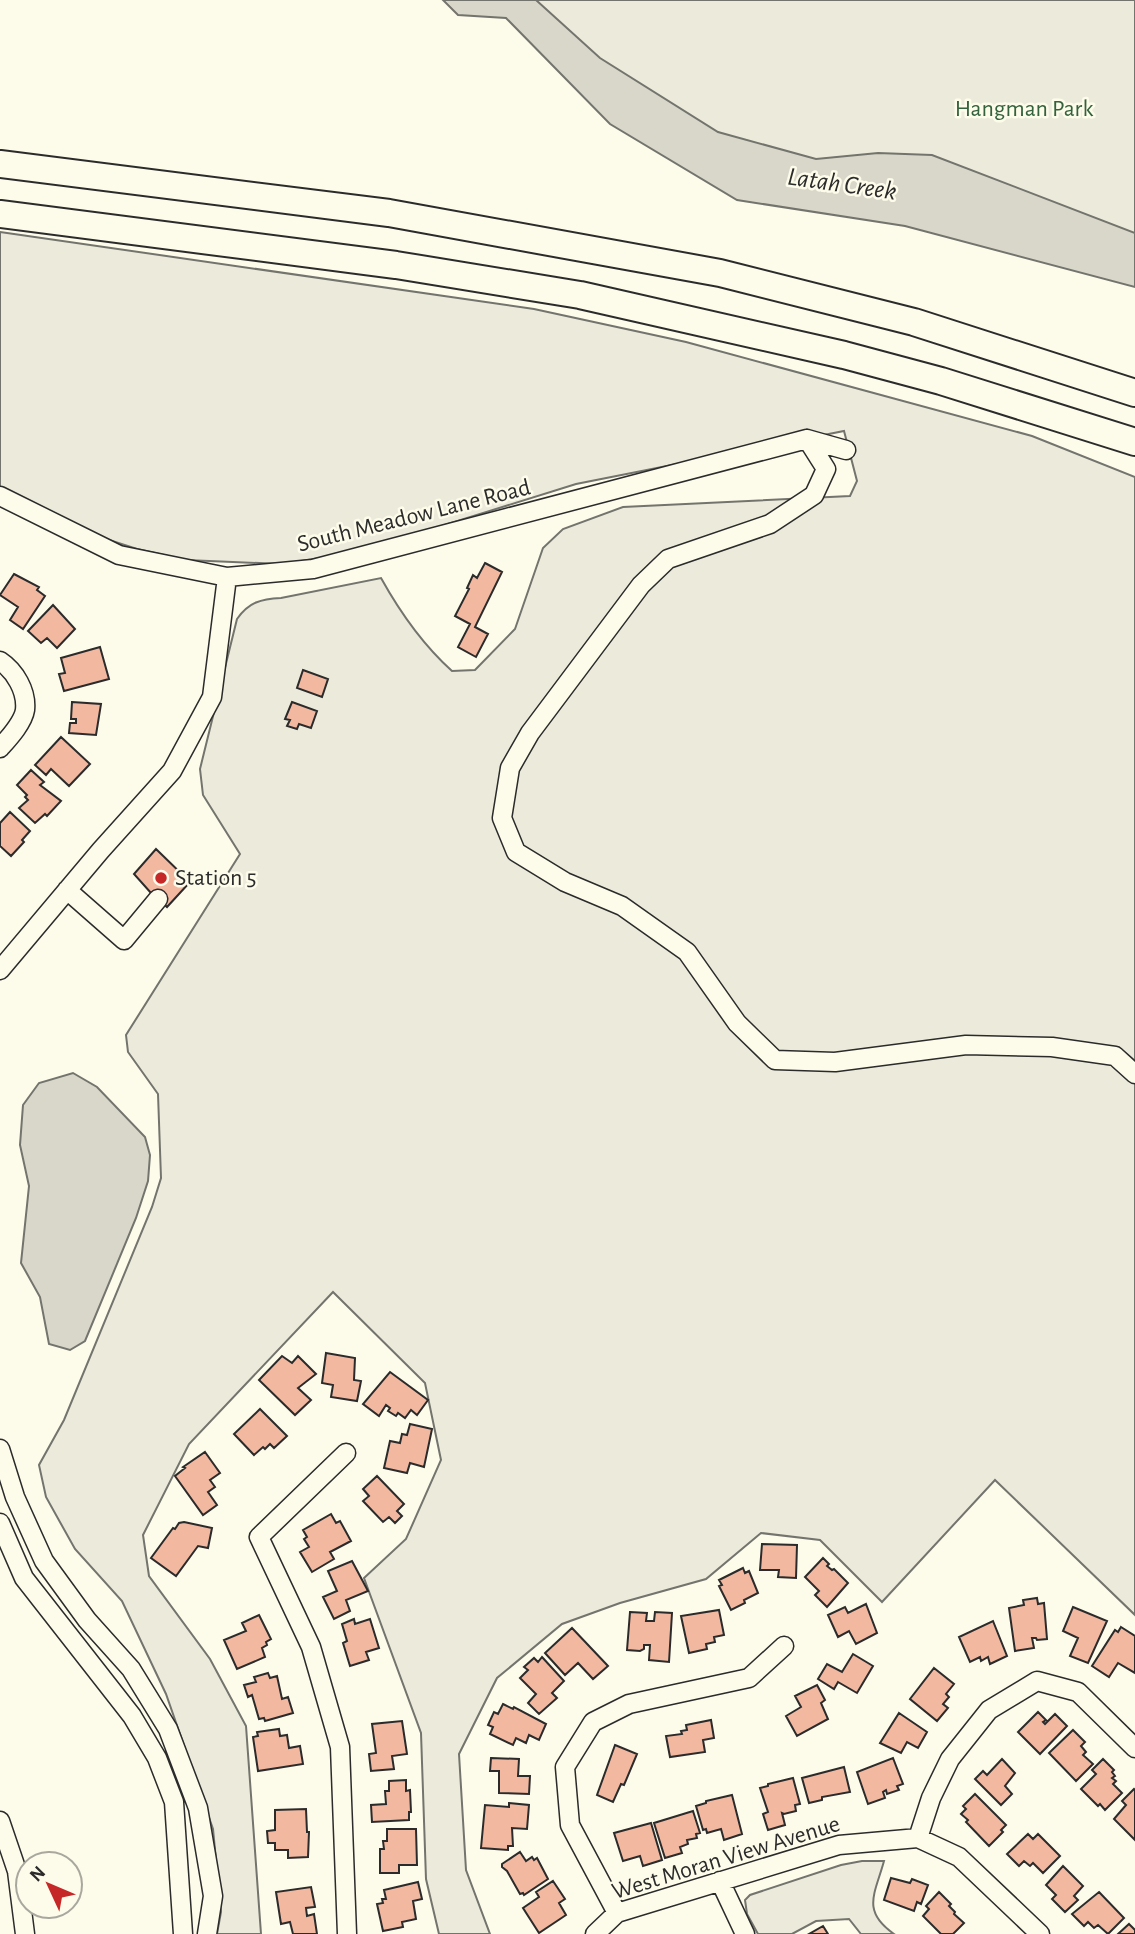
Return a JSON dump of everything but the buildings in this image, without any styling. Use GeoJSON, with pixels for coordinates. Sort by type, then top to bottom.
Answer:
{"type":"FeatureCollection","features":[{"type":"Feature","properties":{"kind":"highway"},"geometry":{"type":"LineString","coordinates":[[0,164],[388,213],[720,273],[914,322],[1135,393]]}},
{"type":"Feature","properties":{"kind":"highway"},"geometry":{"type":"LineString","coordinates":[[0,214],[382,263],[580,295],[856,358],[942,381],[1135,442]]}},
{"type":"Feature","properties":{"kind":"street"},"geometry":{"type":"LineString","coordinates":[[807,439],[846,450]]}},
{"type":"Feature","properties":{"kind":"street"},"geometry":{"type":"LineString","coordinates":[[807,439],[826,469],[814,495],[770,524],[668,559],[641,585],[530,733],[510,768],[502,818],[516,852],[565,882],[622,905],[687,952],[737,1023],[775,1060],[835,1062],[966,1045],[1052,1048],[1115,1056],[1135,1074]]}},
{"type":"Feature","properties":{"kind":"street","name":"South Meadow Lane Road"},"geometry":{"type":"LineString","coordinates":[[0,496],[119,555],[227,577],[313,569],[807,439]]}},
{"type":"Feature","properties":{"kind":"street"},"geometry":{"type":"LineString","coordinates":[[2,963],[172,771],[212,696],[227,577]]}},
{"type":"Feature","properties":{"kind":"street"},"geometry":{"type":"LineString","coordinates":[[0,661],[22,685],[25,711],[10,737],[0,748]]}},
{"type":"Feature","properties":{"kind":"street"},"geometry":{"type":"LineString","coordinates":[[67,890],[124,940],[158,899]]}},
{"type":"Feature","properties":{"kind":"street"},"geometry":{"type":"LineString","coordinates":[[0,1449],[15,1497],[44,1561],[87,1620],[131,1669],[168,1729],[198,1808],[212,1896],[207,1934]]}},
{"type":"Feature","properties":{"kind":"street"},"geometry":{"type":"LineString","coordinates":[[346,1453],[259,1537],[312,1647],[340,1747],[347,1934]]}},
{"type":"Feature","properties":{"kind":"street"},"geometry":{"type":"LineString","coordinates":[[0,1523],[24,1578],[132,1716],[157,1758],[174,1802],[183,1934]]}},
{"type":"Feature","properties":{"kind":"street"},"geometry":{"type":"LineString","coordinates":[[617,1913],[570,1825],[565,1767],[593,1723],[629,1704],[749,1678],[784,1646]]}},
{"type":"Feature","properties":{"kind":"street"},"geometry":{"type":"LineString","coordinates":[[1040,1934],[959,1857],[919,1838],[932,1798],[950,1759],[989,1710],[1037,1681],[1078,1692],[1135,1748]]}},
{"type":"Feature","properties":{"kind":"street"},"geometry":{"type":"LineString","coordinates":[[0,1821],[17,1871],[25,1934]]}},
{"type":"Feature","properties":{"kind":"street","name":"West Moran View Avenue"},"geometry":{"type":"LineString","coordinates":[[595,1934],[617,1913],[839,1845],[919,1838]]}},
{"type":"Feature","properties":{"kind":"street"},"geometry":{"type":"LineString","coordinates":[[720,1881],[745,1934]]}},
{"type":"Feature","properties":{"kind":"green space","name":"Hangman Park"},"geometry":{"type":"Polygon","coordinates":[[[513,0],[1135,0],[1135,259],[742,166],[513,0]]]}},
{"type":"Feature","properties":{"kind":"green space"},"geometry":{"type":"Polygon","coordinates":[[[0,232],[534,309],[686,342],[1032,436],[1135,477],[1135,1615],[995,1480],[882,1602],[820,1540],[761,1533],[706,1579],[620,1603],[562,1624],[497,1678],[459,1754],[466,1870],[490,1934],[439,1934],[426,1879],[421,1733],[364,1578],[406,1539],[441,1460],[425,1383],[333,1292],[189,1444],[143,1535],[149,1576],[210,1659],[246,1726],[261,1934],[217,1934],[221,1912],[213,1829],[166,1694],[122,1601],[75,1549],[46,1497],[39,1465],[64,1420],[152,1207],[161,1178],[158,1094],[128,1052],[126,1035],[240,854],[203,795],[200,769],[237,619],[251,605],[261,601],[381,578],[413,628],[441,661],[452,671],[475,670],[515,629],[543,548],[563,529],[623,507],[850,496],[857,481],[844,431],[576,484],[358,552],[282,564],[186,560],[137,549],[100,537],[0,487],[0,232]]]}},
{"type":"Feature","properties":{"kind":"green space"},"geometry":{"type":"Polygon","coordinates":[[[884,1861],[873,1901],[874,1909],[877,1918],[894,1934],[861,1934],[849,1919],[816,1921],[792,1934],[758,1934],[747,1914],[745,1900],[750,1895],[841,1865],[884,1861]]]}},
{"type":"Feature","properties":{"kind":"water","name":"Latah Creek"},"geometry":{"type":"Polygon","coordinates":[[[443,0],[536,0],[600,58],[718,132],[816,159],[878,153],[932,155],[1135,233],[1135,287],[905,226],[737,200],[610,124],[506,18],[458,15],[443,0]]]}},
{"type":"Feature","properties":{"kind":"water"},"geometry":{"type":"Polygon","coordinates":[[[73,1073],[97,1087],[145,1137],[150,1155],[148,1181],[136,1218],[85,1341],[70,1350],[49,1344],[40,1297],[21,1263],[29,1186],[20,1145],[23,1105],[39,1083],[73,1073]]]}},
{"type":"Feature","properties":{"kind":"place","name":"Station 5"},"geometry":{"type":"Point","coordinates":[161,878]}}]}
